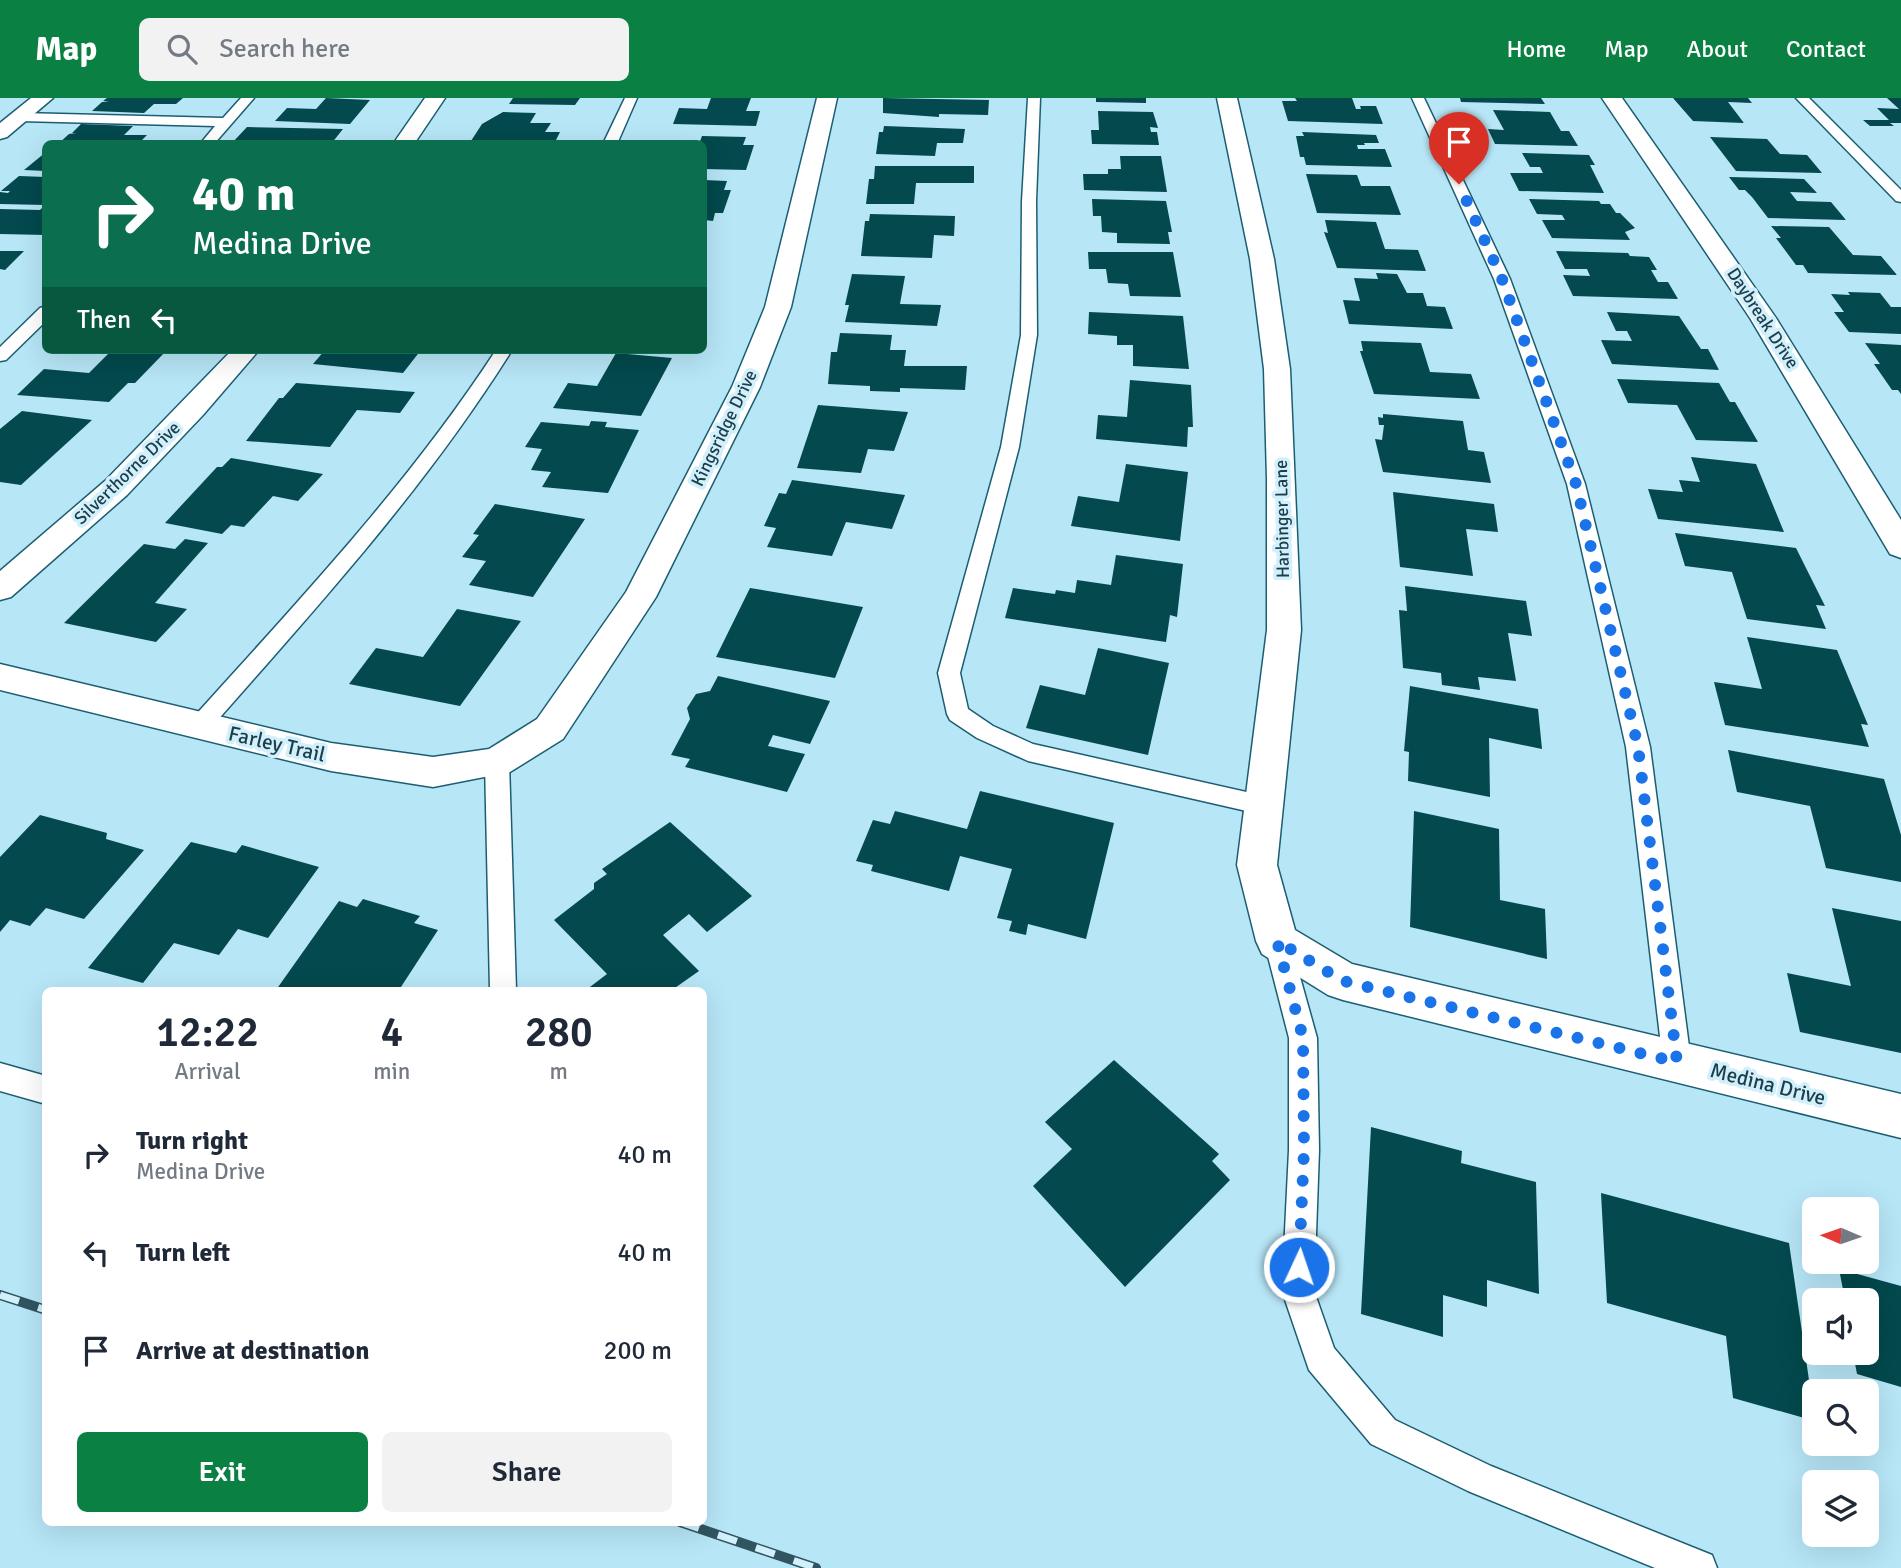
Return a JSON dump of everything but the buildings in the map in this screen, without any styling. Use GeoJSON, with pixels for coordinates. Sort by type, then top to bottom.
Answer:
{"type":"FeatureCollection","features":[{"type":"Feature","properties":{"kind":"street"},"geometry":{"type":"LineString","coordinates":[[0,133],[43,98]]}},
{"type":"Feature","properties":{"kind":"street"},"geometry":{"type":"LineString","coordinates":[[406,140],[435,98]]}},
{"type":"Feature","properties":{"kind":"street","name":"Kingsridge Drive"},"geometry":{"type":"LineString","coordinates":[[550,729],[640,597],[746,387],[778,307],[827,98]]}},
{"type":"Feature","properties":{"kind":"street","name":"Harbinger Lane"},"geometry":{"type":"LineString","coordinates":[[1227,98],[1262,259],[1277,369],[1284,630],[1257,865],[1277,941]]}},
{"type":"Feature","properties":{"kind":"street","name":"Daybreak Drive"},"geometry":{"type":"LineString","coordinates":[[1612,98],[1744,286],[1841,439],[1901,547]]}},
{"type":"Feature","properties":{"kind":"street","name":"Silverthorne Drive"},"geometry":{"type":"LineString","coordinates":[[0,589],[116,488],[242,354]]}},
{"type":"Feature","properties":{"kind":"street","name":"Farley Trail"},"geometry":{"type":"LineString","coordinates":[[0,677],[331,757],[433,772],[496,762],[550,729]]}},
{"type":"Feature","properties":{"kind":"street","name":"Medina Drive"},"geometry":{"type":"LineString","coordinates":[[1277,941],[1343,981],[1901,1116]]}},
{"type":"Feature","properties":{"kind":"lane"},"geometry":{"type":"LineString","coordinates":[[209,140],[248,98]]}},
{"type":"Feature","properties":{"kind":"lane"},"geometry":{"type":"LineString","coordinates":[[612,140],[631,98]]}},
{"type":"Feature","properties":{"kind":"lane"},"geometry":{"type":"LineString","coordinates":[[1034,98],[1029,201],[1029,335],[1010,447],[949,673],[958,714],[985,732],[1028,752],[1264,805]]}},
{"type":"Feature","properties":{"kind":"lane"},"geometry":{"type":"LineString","coordinates":[[1418,98],[1502,279],[1576,484],[1638,747],[1677,1062]]}},
{"type":"Feature","properties":{"kind":"lane"},"geometry":{"type":"LineString","coordinates":[[1802,98],[1901,198]]}},
{"type":"Feature","properties":{"kind":"lane"},"geometry":{"type":"LineString","coordinates":[[20,117],[226,121]]}},
{"type":"Feature","properties":{"kind":"lane"},"geometry":{"type":"LineString","coordinates":[[0,356],[42,316]]}},
{"type":"Feature","properties":{"kind":"lane"},"geometry":{"type":"LineString","coordinates":[[200,725],[388,512],[502,354]]}},
{"type":"Feature","properties":{"kind":"lane"},"geometry":{"type":"LineString","coordinates":[[496,762],[503,987]]}},
{"type":"Feature","properties":{"kind":"lane"},"geometry":{"type":"LineString","coordinates":[[1277,941],[1303,1038],[1304,1150],[1298,1291],[1321,1358],[1383,1433],[1480,1479],[1699,1568]]}},
{"type":"Feature","properties":{"kind":"lane"},"geometry":{"type":"LineString","coordinates":[[0,1077],[42,1089]]}},
{"type":"Feature","properties":{"kind":"railway"},"geometry":{"type":"LineString","coordinates":[[0,1295],[42,1309]]}},
{"type":"Feature","properties":{"kind":"railway"},"geometry":{"type":"LineString","coordinates":[[692,1526],[816,1568]]}},
{"type":"Feature","properties":{"kind":"route"},"geometry":{"type":"LineString","coordinates":[[1299,1267],[1304,1150],[1303,1038],[1277,941],[1343,981],[1677,1062],[1638,747],[1576,484],[1502,279],[1459,184]]}}]}
